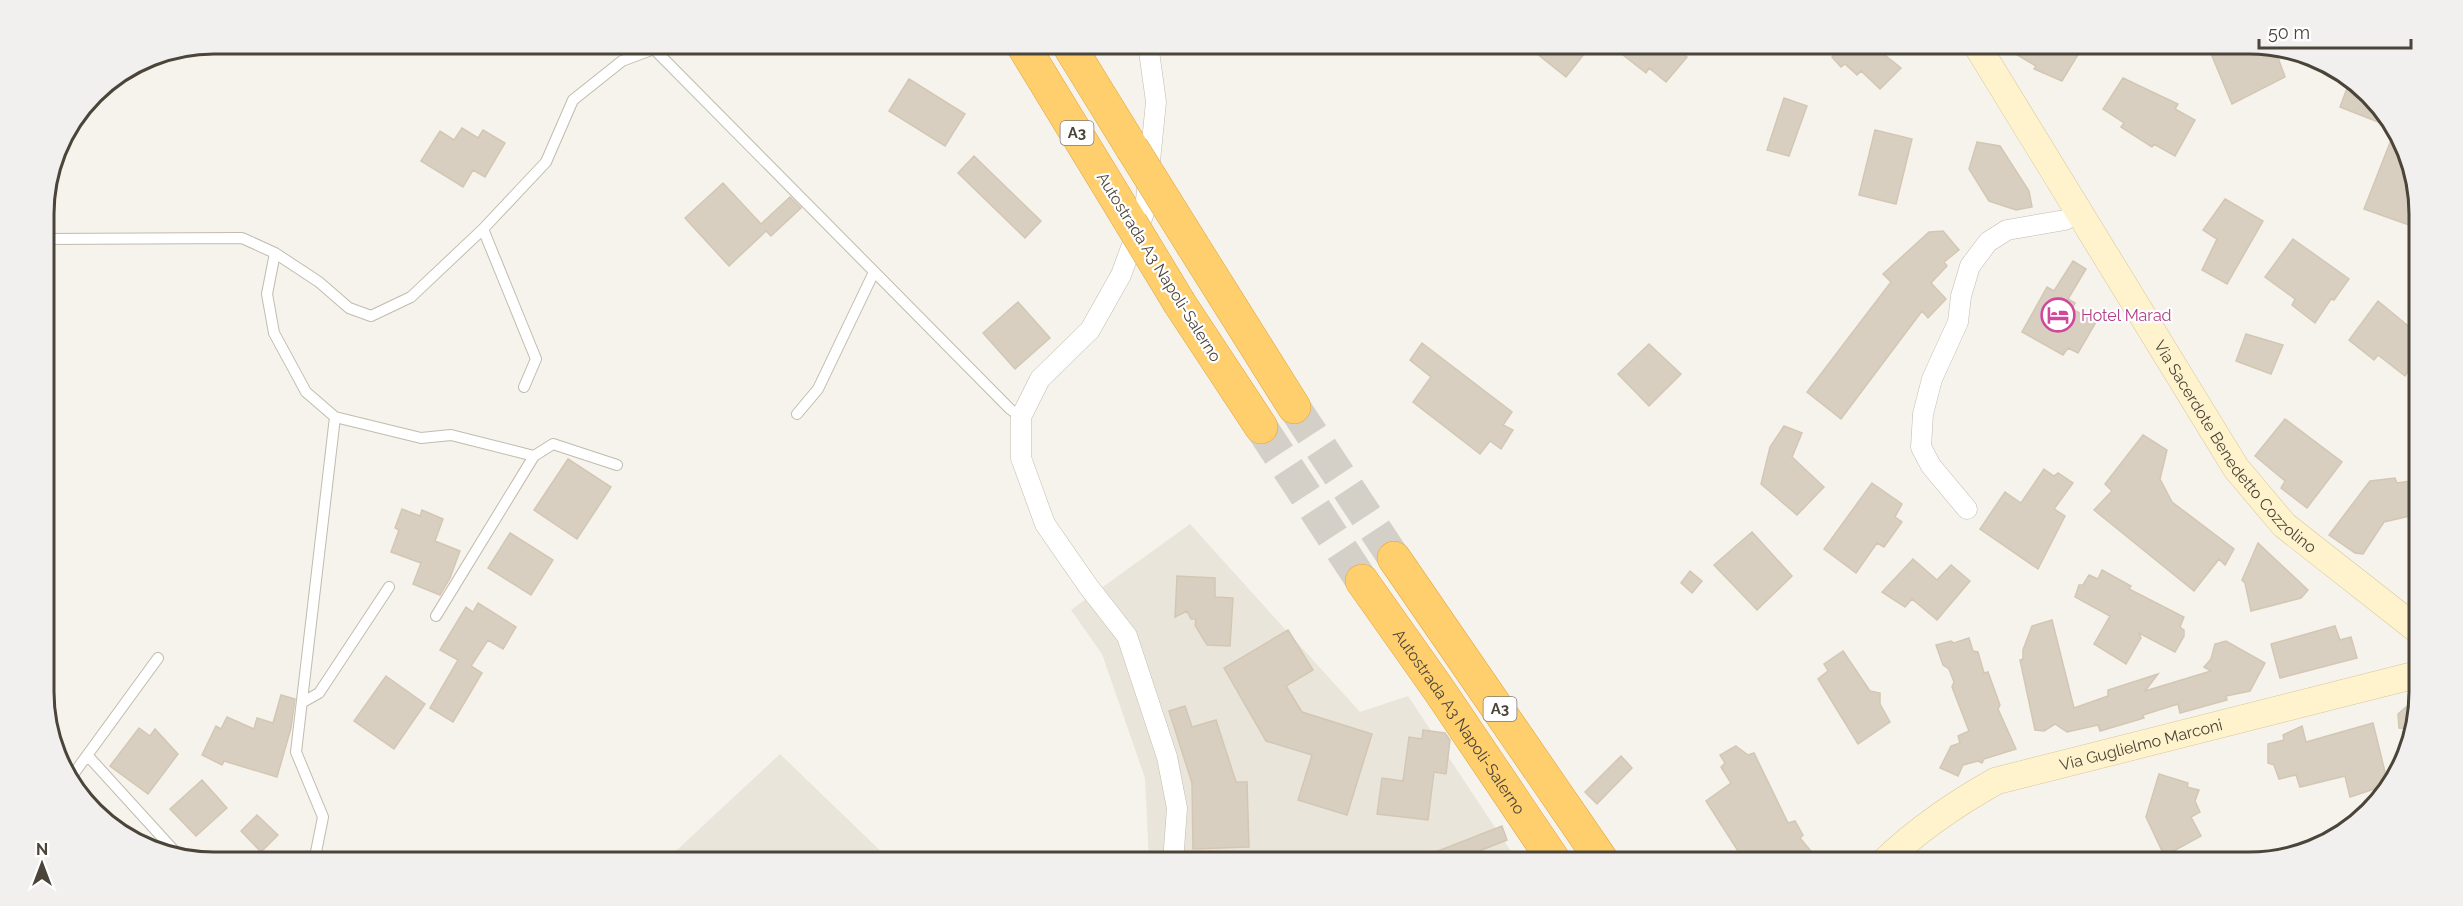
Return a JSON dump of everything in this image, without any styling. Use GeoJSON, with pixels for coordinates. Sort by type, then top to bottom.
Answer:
{"type":"FeatureCollection","features":[{"type":"Feature","properties":{"kind":"highway","name":"Autostrada A3 Napoli-Salerno"},"geometry":{"type":"LineString","coordinates":[[1028,54],[1180,304],[1261,427]]}},
{"type":"Feature","properties":{"kind":"highway","name":"A3"},"geometry":{"type":"LineString","coordinates":[[1074,54],[1294,408]]}},
{"type":"Feature","properties":{"kind":"highway","name":"A3"},"geometry":{"type":"LineString","coordinates":[[1394,558],[1596,852]]}},
{"type":"Feature","properties":{"kind":"highway","name":"Autostrada A3 Napoli-Salerno"},"geometry":{"type":"LineString","coordinates":[[1362,581],[1548,852]]}},
{"type":"Feature","properties":{"kind":"main road","name":"Via Sacerdote Benedetto Cozzolino"},"geometry":{"type":"LineString","coordinates":[[1982,54],[2236,468],[2284,525],[2409,623]]}},
{"type":"Feature","properties":{"kind":"main road","name":"Via Guglielmo Marconi"},"geometry":{"type":"LineString","coordinates":[[1894,852],[1950,807],[1996,781],[2409,677]]}},
{"type":"Feature","properties":{"kind":"street"},"geometry":{"type":"LineString","coordinates":[[1149,54],[1156,102],[1145,210],[1121,275],[1090,330],[1040,379],[1021,417],[1021,458],[1045,524],[1088,586],[1127,636],[1169,767],[1177,808],[1174,852]]}},
{"type":"Feature","properties":{"kind":"street"},"geometry":{"type":"LineString","coordinates":[[1967,509],[1931,465],[1921,447],[1923,414],[1932,379],[1958,322],[1961,296],[1970,266],[1988,242],[2007,230],[2066,220],[2077,212]]}},
{"type":"Feature","properties":{"kind":"lane"},"geometry":{"type":"LineString","coordinates":[[54,239],[232,237],[275,253],[319,282],[349,308],[371,316],[411,297],[483,229],[546,162],[573,100],[622,61],[636,54]]}},
{"type":"Feature","properties":{"kind":"lane"},"geometry":{"type":"LineString","coordinates":[[659,54],[1010,410],[1021,417]]}},
{"type":"Feature","properties":{"kind":"lane"},"geometry":{"type":"LineString","coordinates":[[483,229],[536,358],[524,387]]}},
{"type":"Feature","properties":{"kind":"lane"},"geometry":{"type":"LineString","coordinates":[[275,253],[267,294],[274,333],[306,392],[335,417],[421,438],[451,435],[534,456]]}},
{"type":"Feature","properties":{"kind":"lane"},"geometry":{"type":"LineString","coordinates":[[797,414],[818,389],[874,272]]}},
{"type":"Feature","properties":{"kind":"lane"},"geometry":{"type":"LineString","coordinates":[[316,852],[323,817],[296,752],[335,417]]}},
{"type":"Feature","properties":{"kind":"lane"},"geometry":{"type":"LineString","coordinates":[[436,616],[534,456],[553,444],[617,465]]}},
{"type":"Feature","properties":{"kind":"lane"},"geometry":{"type":"LineString","coordinates":[[303,702],[319,693],[389,587]]}},
{"type":"Feature","properties":{"kind":"lane"},"geometry":{"type":"LineString","coordinates":[[75,772],[158,658]]}},
{"type":"Feature","properties":{"kind":"lane"},"geometry":{"type":"LineString","coordinates":[[88,756],[170,846]]}},
{"type":"Feature","properties":{"kind":"shaded area"},"geometry":{"type":"Polygon","coordinates":[[[1190,524],[1360,712],[1408,696],[1511,852],[1149,852],[1145,778],[1102,654],[1071,610],[1190,524]]]}},
{"type":"Feature","properties":{"kind":"shaded area"},"geometry":{"type":"Polygon","coordinates":[[[780,754],[882,852],[675,852],[780,754]]]}},
{"type":"Feature","properties":{"kind":"building"},"geometry":{"type":"Polygon","coordinates":[[[1537,54],[1584,54],[1566,77],[1537,54]]]}},
{"type":"Feature","properties":{"kind":"building"},"geometry":{"type":"Polygon","coordinates":[[[1622,54],[1684,54],[1687,57],[1666,82],[1649,68],[1646,73],[1622,54]]]}},
{"type":"Feature","properties":{"kind":"building"},"geometry":{"type":"Polygon","coordinates":[[[1835,54],[1884,54],[1901,68],[1880,89],[1861,71],[1857,75],[1845,64],[1841,67],[1832,57],[1835,54]]]}},
{"type":"Feature","properties":{"kind":"building"},"geometry":{"type":"Polygon","coordinates":[[[2016,54],[2078,54],[2062,81],[2034,69],[2036,66],[2016,54]]]}},
{"type":"Feature","properties":{"kind":"building"},"geometry":{"type":"Polygon","coordinates":[[[2249,54],[2278,56],[2285,77],[2232,104],[2212,56],[2249,54]]]}},
{"type":"Feature","properties":{"kind":"building"},"geometry":{"type":"Polygon","coordinates":[[[2123,78],[2178,104],[2175,109],[2195,120],[2175,156],[2154,144],[2152,147],[2121,127],[2124,123],[2103,109],[2123,78]]]}},
{"type":"Feature","properties":{"kind":"building"},"geometry":{"type":"Polygon","coordinates":[[[909,79],[965,114],[945,146],[889,111],[909,79]]]}},
{"type":"Feature","properties":{"kind":"building"},"geometry":{"type":"Polygon","coordinates":[[[2347,87],[2381,123],[2340,107],[2347,87]]]}},
{"type":"Feature","properties":{"kind":"building"},"geometry":{"type":"Polygon","coordinates":[[[1784,98],[1807,106],[1789,156],[1767,150],[1784,98]]]}},
{"type":"Feature","properties":{"kind":"building"},"geometry":{"type":"Polygon","coordinates":[[[462,128],[478,138],[483,130],[505,143],[485,177],[473,170],[463,187],[421,161],[440,131],[454,140],[462,128]]]}},
{"type":"Feature","properties":{"kind":"building"},"geometry":{"type":"Polygon","coordinates":[[[1875,130],[1912,139],[1896,204],[1859,195],[1875,130]]]}},
{"type":"Feature","properties":{"kind":"building"},"geometry":{"type":"Polygon","coordinates":[[[2391,140],[2404,172],[2408,193],[2409,225],[2364,209],[2391,140]]]}},
{"type":"Feature","properties":{"kind":"building"},"geometry":{"type":"Polygon","coordinates":[[[1977,142],[2000,146],[2029,191],[2032,207],[2016,210],[1989,201],[1969,169],[1977,142]]]}},
{"type":"Feature","properties":{"kind":"building"},"geometry":{"type":"Polygon","coordinates":[[[974,156],[1041,221],[1025,238],[958,173],[974,156]]]}},
{"type":"Feature","properties":{"kind":"building"},"geometry":{"type":"Polygon","coordinates":[[[723,183],[761,224],[790,197],[801,208],[771,236],[766,231],[729,266],[685,218],[723,183]]]}},
{"type":"Feature","properties":{"kind":"building"},"geometry":{"type":"Polygon","coordinates":[[[2225,199],[2263,221],[2227,284],[2202,270],[2217,239],[2203,230],[2225,199]]]}},
{"type":"Feature","properties":{"kind":"building"},"geometry":{"type":"Polygon","coordinates":[[[1943,231],[1959,250],[1944,262],[1947,266],[1931,283],[1946,299],[1928,318],[1922,311],[1841,419],[1807,392],[1891,282],[1883,274],[1929,232],[1943,231]]]}},
{"type":"Feature","properties":{"kind":"building"},"geometry":{"type":"Polygon","coordinates":[[[2293,239],[2349,279],[2334,300],[2331,299],[2315,323],[2292,305],[2295,299],[2265,277],[2293,239]]]}},
{"type":"Feature","properties":{"kind":"building"},"geometry":{"type":"Polygon","coordinates":[[[2073,261],[2086,269],[2068,299],[2075,303],[2072,309],[2096,322],[2078,353],[2068,348],[2063,355],[2022,332],[2047,287],[2054,291],[2073,261]]]}},
{"type":"Feature","properties":{"kind":"building"},"geometry":{"type":"Polygon","coordinates":[[[2378,301],[2409,327],[2409,370],[2405,376],[2378,355],[2374,360],[2349,340],[2378,301]]]}},
{"type":"Feature","properties":{"kind":"building"},"geometry":{"type":"Polygon","coordinates":[[[1018,302],[1050,338],[1015,369],[983,333],[1018,302]]]}},
{"type":"Feature","properties":{"kind":"building"},"geometry":{"type":"Polygon","coordinates":[[[2246,334],[2283,345],[2271,374],[2236,361],[2246,334]]]}},
{"type":"Feature","properties":{"kind":"building"},"geometry":{"type":"Polygon","coordinates":[[[1422,343],[1512,412],[1503,425],[1513,430],[1501,449],[1490,441],[1480,454],[1413,402],[1431,377],[1410,360],[1422,343]]]}},
{"type":"Feature","properties":{"kind":"building"},"geometry":{"type":"Polygon","coordinates":[[[1649,344],[1681,374],[1649,406],[1618,374],[1649,344]]]}},
{"type":"Feature","properties":{"kind":"building"},"geometry":{"type":"Polygon","coordinates":[[[2285,419],[2342,462],[2307,508],[2281,488],[2285,481],[2255,456],[2285,419]]]}},
{"type":"Feature","properties":{"kind":"building"},"geometry":{"type":"Polygon","coordinates":[[[1784,426],[1802,433],[1792,457],[1824,487],[1797,515],[1761,484],[1770,447],[1784,426]]]}},
{"type":"Feature","properties":{"kind":"building"},"geometry":{"type":"Polygon","coordinates":[[[2143,435],[2167,450],[2160,479],[2172,502],[2234,549],[2225,565],[2219,559],[2194,591],[2094,510],[2112,491],[2105,484],[2143,435]]]}},
{"type":"Feature","properties":{"kind":"building"},"geometry":{"type":"Polygon","coordinates":[[[568,459],[611,487],[577,539],[534,510],[568,459]]]}},
{"type":"Feature","properties":{"kind":"building"},"geometry":{"type":"Polygon","coordinates":[[[2044,469],[2054,476],[2058,473],[2073,483],[2054,509],[2065,516],[2038,569],[1980,529],[2005,492],[2021,503],[2044,469]]]}},
{"type":"Feature","properties":{"kind":"building"},"geometry":{"type":"Polygon","coordinates":[[[2395,478],[2397,483],[2409,481],[2409,516],[2384,522],[2363,554],[2355,553],[2329,535],[2370,481],[2395,478]]]}},
{"type":"Feature","properties":{"kind":"building"},"geometry":{"type":"Polygon","coordinates":[[[1872,483],[1902,504],[1895,517],[1902,522],[1884,547],[1877,543],[1856,573],[1824,549],[1872,483]]]}},
{"type":"Feature","properties":{"kind":"building"},"geometry":{"type":"Polygon","coordinates":[[[402,509],[420,516],[422,510],[443,519],[435,541],[460,551],[450,578],[440,595],[413,584],[421,563],[391,552],[399,530],[395,528],[402,509]]]}},
{"type":"Feature","properties":{"kind":"building"},"geometry":{"type":"Polygon","coordinates":[[[1752,532],[1792,576],[1757,610],[1714,565],[1752,532]]]}},
{"type":"Feature","properties":{"kind":"building"},"geometry":{"type":"Polygon","coordinates":[[[510,533],[553,560],[531,595],[488,568],[510,533]]]}},
{"type":"Feature","properties":{"kind":"building"},"geometry":{"type":"Polygon","coordinates":[[[2258,543],[2308,590],[2301,598],[2251,611],[2245,583],[2242,580],[2258,543]]]}},
{"type":"Feature","properties":{"kind":"building"},"geometry":{"type":"Polygon","coordinates":[[[1913,559],[1937,580],[1951,565],[1970,581],[1937,620],[1912,599],[1905,607],[1882,592],[1913,559]]]}},
{"type":"Feature","properties":{"kind":"building"},"geometry":{"type":"Polygon","coordinates":[[[2102,570],[2131,586],[2129,589],[2184,617],[2180,627],[2184,630],[2184,636],[2175,652],[2139,633],[2141,638],[2126,664],[2094,644],[2110,616],[2075,597],[2079,585],[2083,585],[2089,575],[2098,579],[2102,570]]]}},
{"type":"Feature","properties":{"kind":"building"},"geometry":{"type":"Polygon","coordinates":[[[1690,571],[1702,581],[1692,593],[1681,583],[1690,571]]]}},
{"type":"Feature","properties":{"kind":"building"},"geometry":{"type":"Polygon","coordinates":[[[1177,576],[1215,578],[1215,597],[1233,598],[1230,646],[1207,645],[1195,625],[1196,619],[1191,619],[1187,611],[1175,617],[1177,576]]]}},
{"type":"Feature","properties":{"kind":"building"},"geometry":{"type":"Polygon","coordinates":[[[478,603],[516,627],[503,649],[488,640],[471,666],[482,673],[453,722],[430,708],[458,660],[440,650],[466,607],[473,612],[478,603]]]}},
{"type":"Feature","properties":{"kind":"building"},"geometry":{"type":"Polygon","coordinates":[[[2052,620],[2074,708],[2108,696],[2108,690],[2158,674],[2145,691],[2211,671],[2204,667],[2211,659],[2215,644],[2226,641],[2265,663],[2250,691],[2226,696],[2227,700],[2180,713],[2178,704],[2143,715],[2144,718],[2100,731],[2098,725],[2067,732],[2055,724],[2044,731],[2035,730],[2020,660],[2023,659],[2023,650],[2032,626],[2052,620]]]}},
{"type":"Feature","properties":{"kind":"building"},"geometry":{"type":"Polygon","coordinates":[[[2335,626],[2340,640],[2351,637],[2357,658],[2280,678],[2271,644],[2335,626]]]}},
{"type":"Feature","properties":{"kind":"building"},"geometry":{"type":"Polygon","coordinates":[[[1288,630],[1313,670],[1286,686],[1302,712],[1372,734],[1347,815],[1298,800],[1312,755],[1266,741],[1224,668],[1288,630]]]}},
{"type":"Feature","properties":{"kind":"building"},"geometry":{"type":"Polygon","coordinates":[[[1969,638],[1973,651],[1978,652],[1984,673],[1988,672],[2000,705],[1998,709],[2016,749],[1984,759],[1982,763],[1978,761],[1963,765],[1958,776],[1940,768],[1951,746],[1960,743],[1958,736],[1969,731],[1952,687],[1954,682],[1949,669],[1943,665],[1936,645],[1969,638]]]}},
{"type":"Feature","properties":{"kind":"building"},"geometry":{"type":"Polygon","coordinates":[[[1843,651],[1870,691],[1880,693],[1880,704],[1890,722],[1858,744],[1818,679],[1828,671],[1824,664],[1843,651]]]}},
{"type":"Feature","properties":{"kind":"building"},"geometry":{"type":"Polygon","coordinates":[[[386,676],[425,704],[394,749],[354,721],[386,676]]]}},
{"type":"Feature","properties":{"kind":"building"},"geometry":{"type":"Polygon","coordinates":[[[281,695],[295,699],[291,728],[277,777],[224,761],[222,765],[202,755],[216,726],[221,729],[227,717],[254,729],[257,718],[273,723],[281,695]]]}},
{"type":"Feature","properties":{"kind":"building"},"geometry":{"type":"Polygon","coordinates":[[[2408,705],[2405,728],[2399,728],[2398,714],[2408,705]]]}},
{"type":"Feature","properties":{"kind":"building"},"geometry":{"type":"Polygon","coordinates":[[[1185,706],[1192,727],[1216,720],[1236,782],[1247,782],[1249,847],[1193,849],[1192,783],[1169,711],[1185,706]]]}},
{"type":"Feature","properties":{"kind":"building"},"geometry":{"type":"Polygon","coordinates":[[[2373,723],[2386,775],[2377,788],[2350,797],[2345,776],[2300,787],[2296,775],[2279,779],[2274,765],[2268,763],[2268,744],[2284,740],[2283,735],[2302,726],[2306,742],[2373,723]]]}},
{"type":"Feature","properties":{"kind":"building"},"geometry":{"type":"Polygon","coordinates":[[[139,728],[150,736],[155,729],[178,754],[148,794],[110,766],[139,728]]]}},
{"type":"Feature","properties":{"kind":"building"},"geometry":{"type":"Polygon","coordinates":[[[1423,730],[1445,733],[1450,740],[1446,774],[1434,772],[1428,820],[1377,814],[1382,778],[1403,781],[1409,737],[1422,739],[1423,730]]]}},
{"type":"Feature","properties":{"kind":"building"},"geometry":{"type":"Polygon","coordinates":[[[1736,746],[1748,755],[1754,753],[1788,823],[1795,821],[1803,835],[1800,838],[1812,852],[1739,852],[1706,801],[1731,783],[1721,767],[1725,763],[1720,755],[1736,746]]]}},
{"type":"Feature","properties":{"kind":"building"},"geometry":{"type":"Polygon","coordinates":[[[1621,756],[1632,768],[1597,804],[1585,792],[1621,756]]]}},
{"type":"Feature","properties":{"kind":"building"},"geometry":{"type":"Polygon","coordinates":[[[2159,774],[2188,783],[2187,787],[2199,790],[2195,801],[2200,812],[2191,817],[2201,836],[2172,852],[2163,852],[2146,817],[2159,774]]]}},
{"type":"Feature","properties":{"kind":"building"},"geometry":{"type":"Polygon","coordinates":[[[202,780],[227,808],[196,836],[170,809],[202,780]]]}},
{"type":"Feature","properties":{"kind":"building"},"geometry":{"type":"Polygon","coordinates":[[[257,815],[278,835],[261,852],[241,831],[257,815]]]}},
{"type":"Feature","properties":{"kind":"building"},"geometry":{"type":"Polygon","coordinates":[[[1502,826],[1507,840],[1477,852],[1436,852],[1502,826]]]}},
{"type":"Feature","properties":{"kind":"tunnel"},"geometry":{"type":"LineString","coordinates":[[1294,407],[1394,558]]}},
{"type":"Feature","properties":{"kind":"tunnel"},"geometry":{"type":"LineString","coordinates":[[1261,427],[1362,581]]}},
{"type":"Feature","properties":{"kind":"place","name":"Hotel Marad"},"geometry":{"type":"Point","coordinates":[2058,315]}}]}
